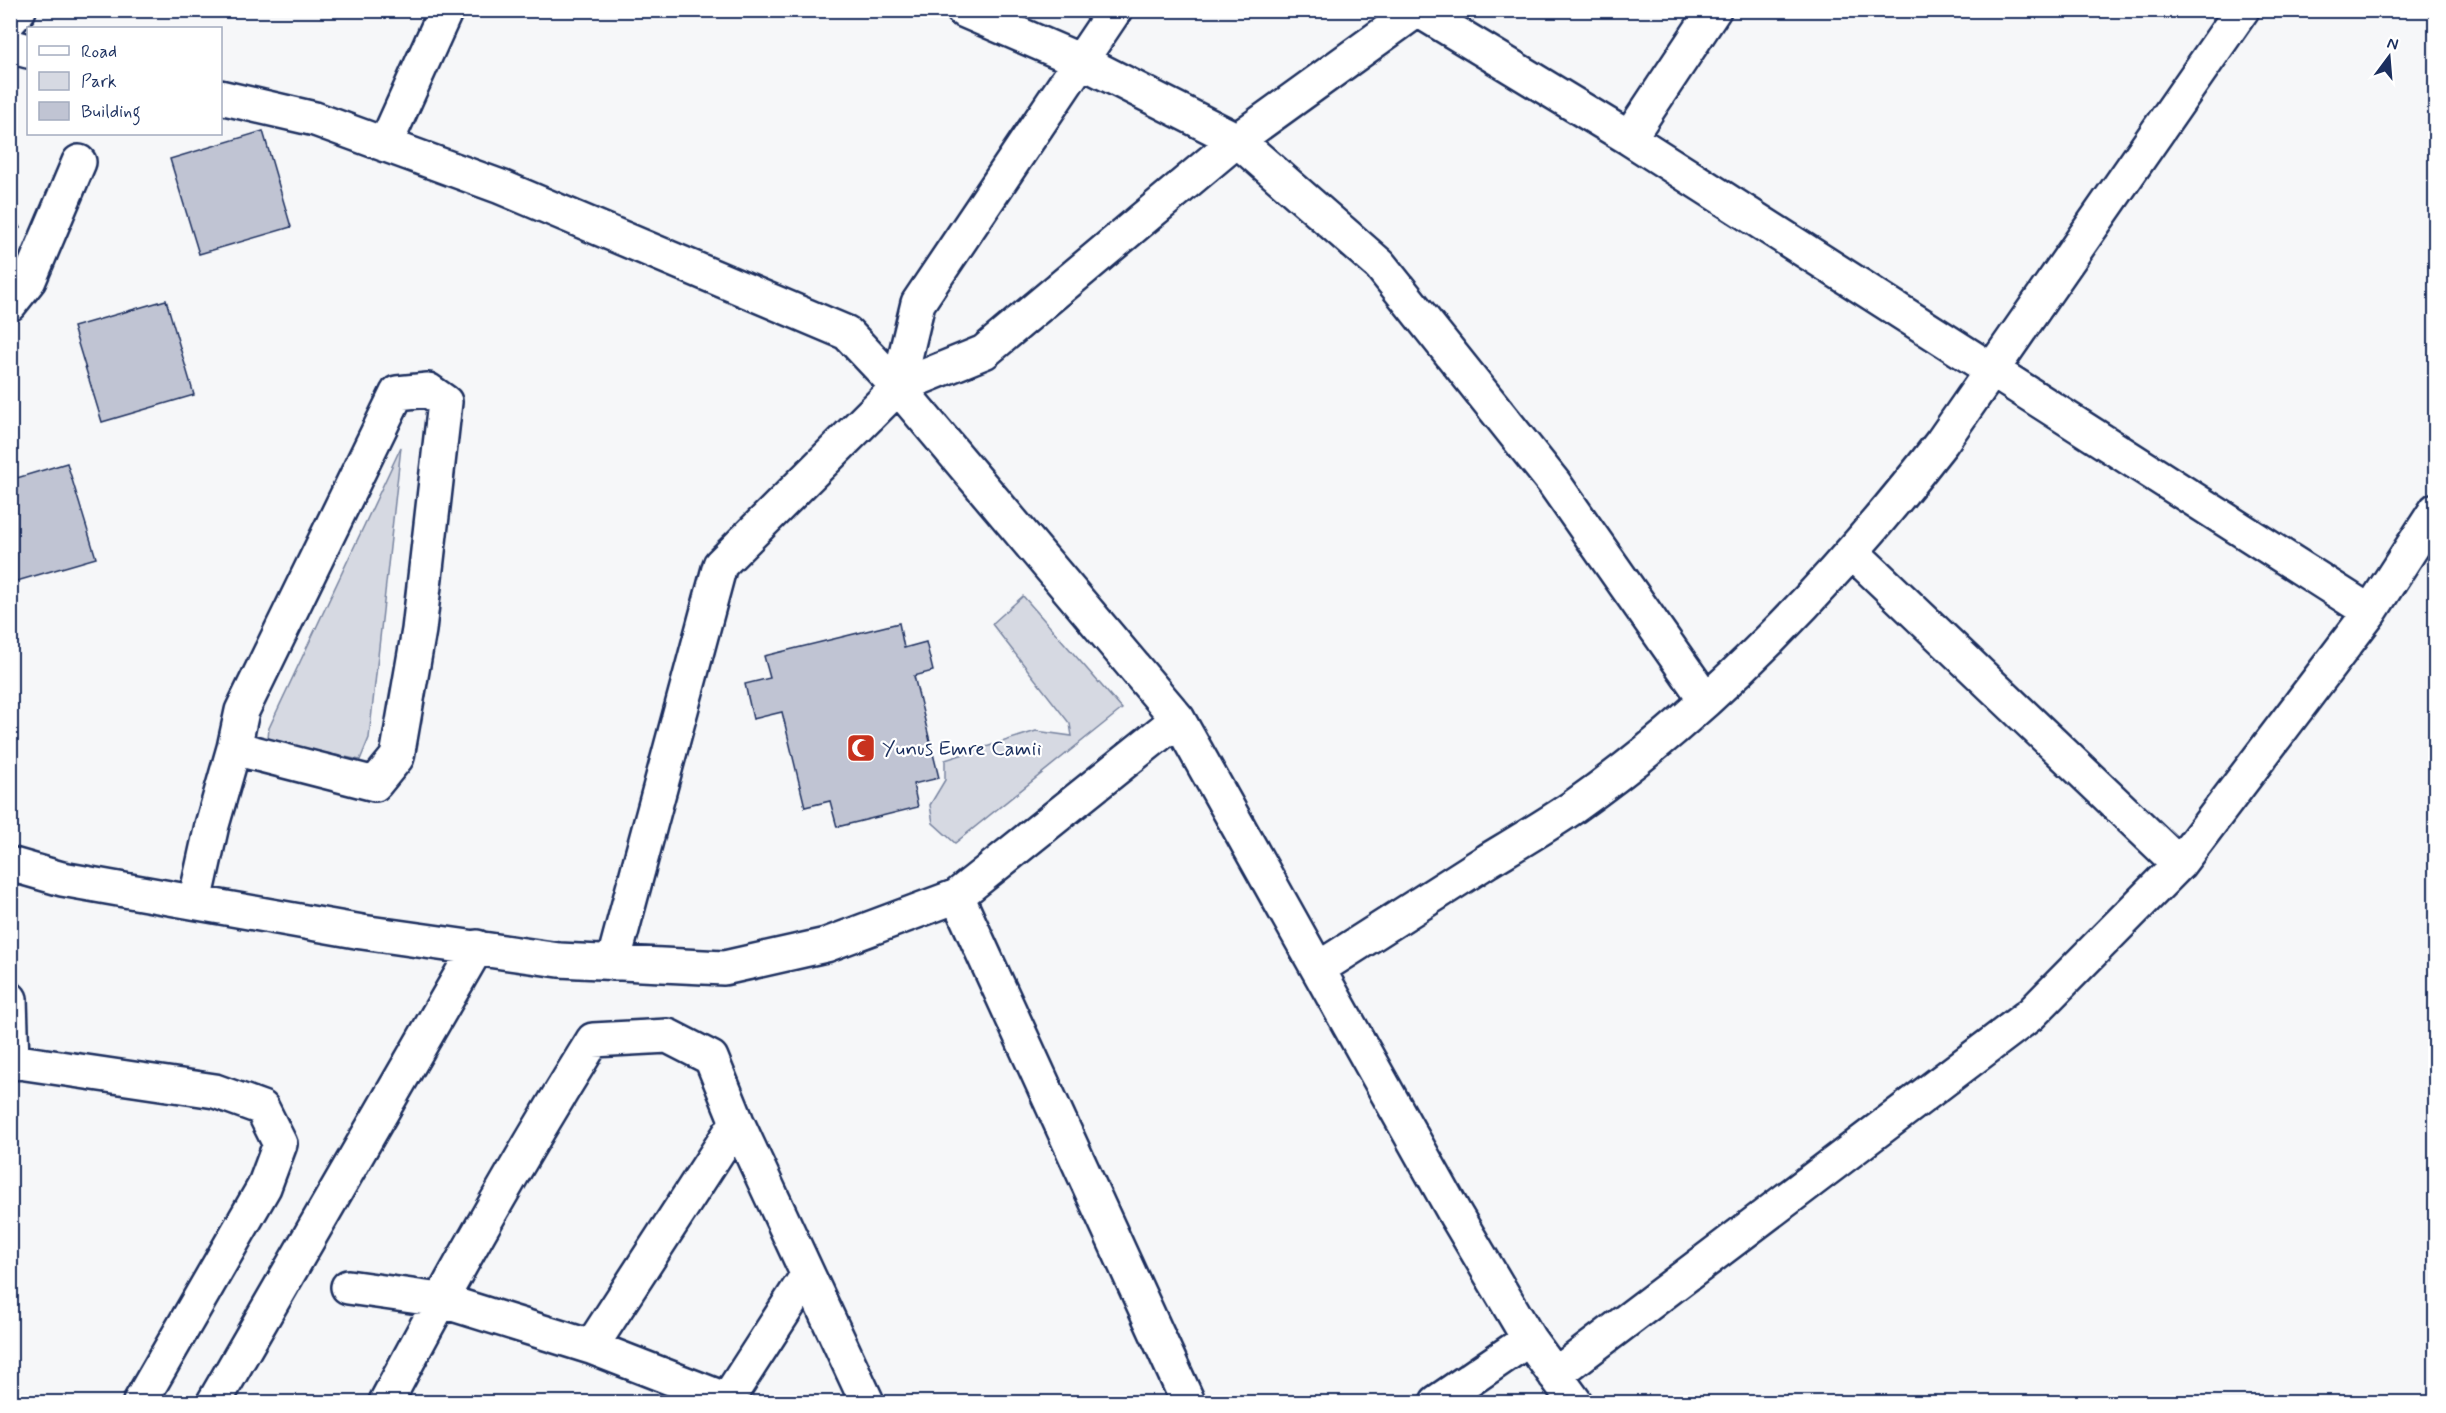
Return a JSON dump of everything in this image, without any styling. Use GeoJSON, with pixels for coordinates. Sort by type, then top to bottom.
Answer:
{"type":"FeatureCollection","features":[{"type":"Feature","properties":{"kind":"street"},"geometry":{"type":"LineString","coordinates":[[10,20],[19,10]]}},
{"type":"Feature","properties":{"kind":"street"},"geometry":{"type":"LineString","coordinates":[[385,145],[446,10]]}},
{"type":"Feature","properties":{"kind":"street"},"geometry":{"type":"LineString","coordinates":[[963,10],[1083,62],[1238,140],[1380,265],[1554,483],[1707,700]]}},
{"type":"Feature","properties":{"kind":"street"},"geometry":{"type":"LineString","coordinates":[[898,387],[918,303],[1083,62],[1115,10]]}},
{"type":"Feature","properties":{"kind":"street"},"geometry":{"type":"LineString","coordinates":[[613,963],[720,565],[898,387],[984,352],[1238,140],[1418,10],[1629,138],[2370,612]]}},
{"type":"Feature","properties":{"kind":"street"},"geometry":{"type":"LineString","coordinates":[[1629,138],[1714,10]]}},
{"type":"Feature","properties":{"kind":"street"},"geometry":{"type":"LineString","coordinates":[[1318,969],[1571,808],[1707,700],[1771,640],[1852,553],[1942,442],[2242,10]]}},
{"type":"Feature","properties":{"kind":"street"},"geometry":{"type":"LineString","coordinates":[[10,46],[27,51]]}},
{"type":"Feature","properties":{"kind":"street"},"geometry":{"type":"LineString","coordinates":[[222,97],[315,119],[501,187],[847,333],[898,387],[1178,720],[1455,1214],[1529,1339],[1575,1402]]}},
{"type":"Feature","properties":{"kind":"street"},"geometry":{"type":"LineString","coordinates":[[10,304],[29,280],[79,162]]}},
{"type":"Feature","properties":{"kind":"street"},"geometry":{"type":"LineString","coordinates":[[195,902],[212,825],[242,711],[397,393],[428,390],[445,402],[419,630],[397,757],[375,784],[234,748]]}},
{"type":"Feature","properties":{"kind":"street"},"geometry":{"type":"LineString","coordinates":[[1555,1375],[2031,1014],[2179,864],[2370,612],[2436,510]]}},
{"type":"Feature","properties":{"kind":"street"},"geometry":{"type":"LineString","coordinates":[[1852,553],[2179,864]]}},
{"type":"Feature","properties":{"kind":"street"},"geometry":{"type":"LineString","coordinates":[[10,864],[62,879],[362,932],[559,960],[724,968],[826,945],[957,896],[1178,720]]}},
{"type":"Feature","properties":{"kind":"street"},"geometry":{"type":"LineString","coordinates":[[957,896],[1188,1402]]}},
{"type":"Feature","properties":{"kind":"street"},"geometry":{"type":"LineString","coordinates":[[214,1402],[310,1232],[477,947]]}},
{"type":"Feature","properties":{"kind":"street"},"geometry":{"type":"LineString","coordinates":[[10,999],[11,1062],[215,1090],[262,1108],[280,1144],[264,1187],[140,1402]]}},
{"type":"Feature","properties":{"kind":"street"},"geometry":{"type":"LineString","coordinates":[[386,1402],[440,1299],[523,1153],[593,1040],[668,1036],[711,1058],[737,1122],[867,1402]]}},
{"type":"Feature","properties":{"kind":"street"},"geometry":{"type":"LineString","coordinates":[[591,1347],[737,1122]]}},
{"type":"Feature","properties":{"kind":"street"},"geometry":{"type":"LineString","coordinates":[[348,1287],[440,1299],[591,1347],[727,1400],[807,1276]]}},
{"type":"Feature","properties":{"kind":"street"},"geometry":{"type":"LineString","coordinates":[[1437,1402],[1529,1339]]}},
{"type":"Feature","properties":{"kind":"green space"},"geometry":{"type":"Polygon","coordinates":[[[401,447],[369,738],[360,760],[276,743],[268,738],[269,728],[401,447]]]}},
{"type":"Feature","properties":{"kind":"green space"},"geometry":{"type":"Polygon","coordinates":[[[1023,596],[1122,709],[955,843],[933,823],[930,805],[945,780],[945,760],[1036,731],[1072,736],[1070,724],[992,624],[1023,596]]]}},
{"type":"Feature","properties":{"kind":"building"},"geometry":{"type":"Polygon","coordinates":[[[263,131],[291,227],[199,254],[170,159],[263,131]]]}},
{"type":"Feature","properties":{"kind":"building"},"geometry":{"type":"Polygon","coordinates":[[[10,210],[20,228],[10,233],[10,210]]]}},
{"type":"Feature","properties":{"kind":"building"},"geometry":{"type":"Polygon","coordinates":[[[166,300],[194,395],[102,422],[73,327],[166,300]]]}},
{"type":"Feature","properties":{"kind":"building"},"geometry":{"type":"Polygon","coordinates":[[[67,463],[96,558],[10,583],[10,480],[67,463]]]}},
{"type":"Feature","properties":{"kind":"building","name":"Yunus Emre Camii"},"geometry":{"type":"Polygon","coordinates":[[[899,623],[904,648],[926,642],[933,671],[914,676],[939,778],[913,784],[918,807],[837,827],[830,801],[805,807],[782,712],[753,719],[745,684],[770,678],[764,656],[899,623]]]}},
{"type":"Feature","properties":{"kind":"place","name":"Yunus Emre Camii"},"geometry":{"type":"Point","coordinates":[861,748]}}]}
